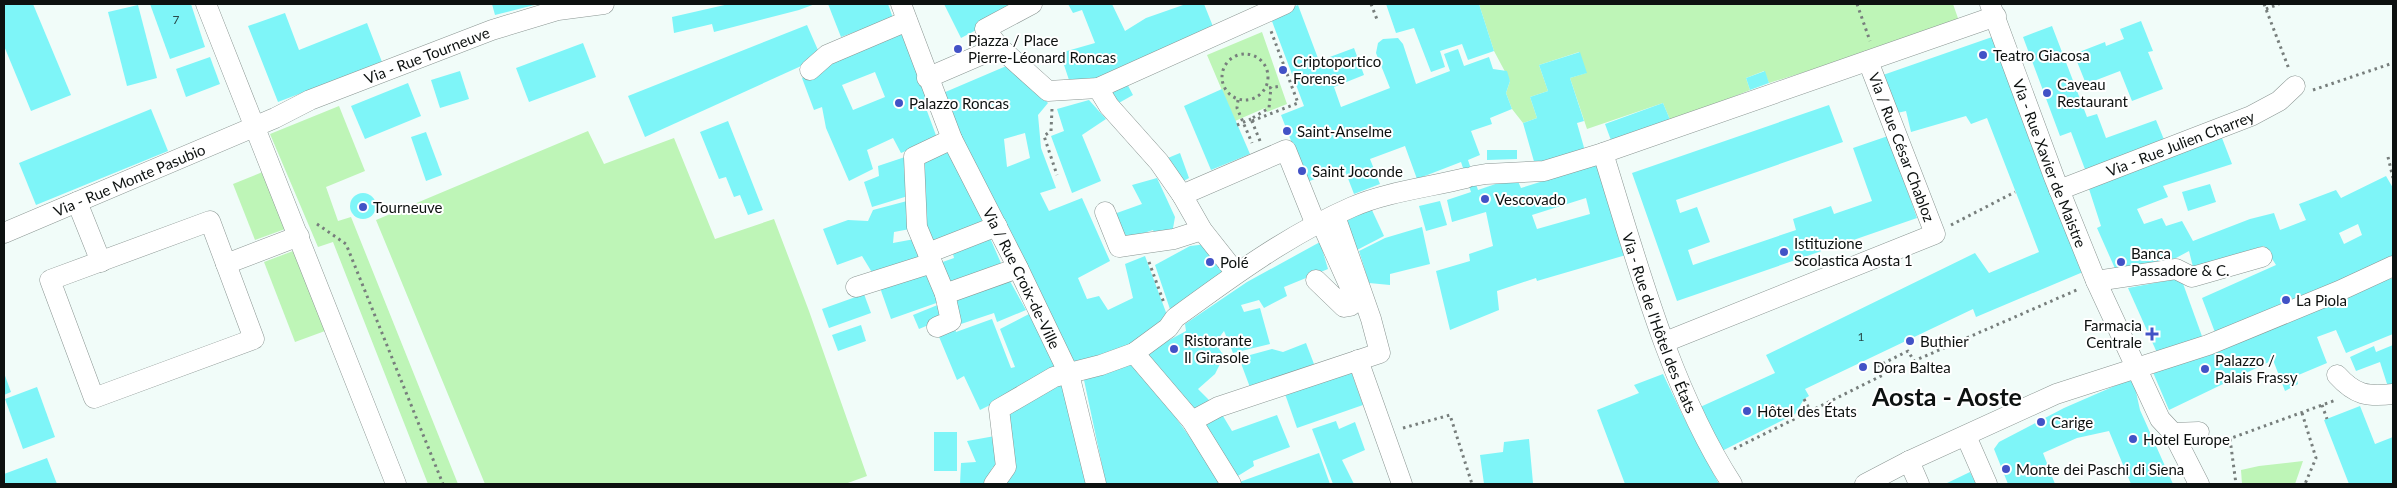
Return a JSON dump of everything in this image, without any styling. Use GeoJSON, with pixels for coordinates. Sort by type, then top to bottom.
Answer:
{"type":"FeatureCollection","features":[{"type":"Feature","properties":{"kind":"street"},"geometry":{"type":"LineString","coordinates":[[206,4],[256,126],[396,484]]}},
{"type":"Feature","properties":{"kind":"street","name":"Via - Rue Tourneuve"},"geometry":{"type":"LineString","coordinates":[[256,126],[310,100],[492,30],[558,10],[604,4]]}},
{"type":"Feature","properties":{"kind":"street"},"geometry":{"type":"LineString","coordinates":[[1032,4],[985,30],[999,47],[1048,91],[1098,88],[1285,4]]}},
{"type":"Feature","properties":{"kind":"street"},"geometry":{"type":"LineString","coordinates":[[994,484],[1006,468],[999,409],[1054,378],[1134,353],[1236,273],[1324,221],[1354,206],[1470,177],[1544,171],[1603,153],[1871,60],[1993,10]]}},
{"type":"Feature","properties":{"kind":"street","name":"Via - Rue Xavier de Maistre"},"geometry":{"type":"LineString","coordinates":[[1993,10],[2096,282],[2138,367],[2160,419],[2173,433],[2199,484]]}},
{"type":"Feature","properties":{"kind":"street"},"geometry":{"type":"LineString","coordinates":[[810,70],[827,55],[904,12]]}},
{"type":"Feature","properties":{"kind":"street","name":"Via / Rue Croix-de-Ville"},"geometry":{"type":"LineString","coordinates":[[904,12],[927,78],[952,139],[1018,268],[1069,374],[1096,484]]}},
{"type":"Feature","properties":{"kind":"street"},"geometry":{"type":"LineString","coordinates":[[927,78],[999,47]]}},
{"type":"Feature","properties":{"kind":"street","name":"Via / Rue César Chabloz"},"geometry":{"type":"LineString","coordinates":[[1871,60],[1935,234]]}},
{"type":"Feature","properties":{"kind":"street","name":"Via - Rue Julien Charrey"},"geometry":{"type":"LineString","coordinates":[[2060,190],[2251,116],[2279,101],[2295,86]]}},
{"type":"Feature","properties":{"kind":"street"},"geometry":{"type":"LineString","coordinates":[[1098,88],[1109,106],[1159,162],[1182,195],[1202,230],[1236,273]]}},
{"type":"Feature","properties":{"kind":"street","name":"Via - Rue Monte Pasubio"},"geometry":{"type":"LineString","coordinates":[[4,233],[256,126]]}},
{"type":"Feature","properties":{"kind":"street"},"geometry":{"type":"LineString","coordinates":[[937,327],[952,321],[945,294],[917,227],[914,157],[952,139]]}},
{"type":"Feature","properties":{"kind":"street"},"geometry":{"type":"LineString","coordinates":[[1182,195],[1286,150],[1324,221],[1371,319],[1380,352],[1218,407],[1192,421]]}},
{"type":"Feature","properties":{"kind":"street","name":"Via - Rue de l'Hôtel des États"},"geometry":{"type":"LineString","coordinates":[[1603,153],[1634,252],[1693,415],[1715,458],[1732,484]]}},
{"type":"Feature","properties":{"kind":"street"},"geometry":{"type":"LineString","coordinates":[[77,202],[101,262]]}},
{"type":"Feature","properties":{"kind":"street"},"geometry":{"type":"LineString","coordinates":[[1105,212],[1119,247],[1142,242],[1174,239],[1202,230]]}},
{"type":"Feature","properties":{"kind":"street"},"geometry":{"type":"LineString","coordinates":[[210,221],[254,339],[94,398],[50,280],[101,262],[210,221]]}},
{"type":"Feature","properties":{"kind":"street"},"geometry":{"type":"LineString","coordinates":[[1316,280],[1344,307],[1354,303],[1354,296],[1324,221]]}},
{"type":"Feature","properties":{"kind":"street"},"geometry":{"type":"LineString","coordinates":[[856,287],[930,258],[996,226]]}},
{"type":"Feature","properties":{"kind":"street"},"geometry":{"type":"LineString","coordinates":[[1665,342],[1935,234]]}},
{"type":"Feature","properties":{"kind":"street"},"geometry":{"type":"LineString","coordinates":[[226,264],[299,236]]}},
{"type":"Feature","properties":{"kind":"street"},"geometry":{"type":"LineString","coordinates":[[2096,282],[2176,269],[2192,277],[2262,257]]}},
{"type":"Feature","properties":{"kind":"street"},"geometry":{"type":"LineString","coordinates":[[1865,484],[2056,394],[2208,345],[2339,292],[2393,266]]}},
{"type":"Feature","properties":{"kind":"street"},"geometry":{"type":"LineString","coordinates":[[945,294],[1018,268]]}},
{"type":"Feature","properties":{"kind":"street"},"geometry":{"type":"LineString","coordinates":[[1134,353],[1192,421],[1231,484]]}},
{"type":"Feature","properties":{"kind":"street"},"geometry":{"type":"LineString","coordinates":[[1358,360],[1402,484]]}},
{"type":"Feature","properties":{"kind":"street"},"geometry":{"type":"LineString","coordinates":[[2337,375],[2356,392],[2376,396],[2393,394]]}},
{"type":"Feature","properties":{"kind":"street"},"geometry":{"type":"LineString","coordinates":[[2173,433],[2199,432]]}},
{"type":"Feature","properties":{"kind":"street"},"geometry":{"type":"LineString","coordinates":[[1966,436],[1987,484]]}},
{"type":"Feature","properties":{"kind":"street"},"geometry":{"type":"LineString","coordinates":[[1909,462],[1920,484]]}},
{"type":"Feature","properties":{"kind":"path"},"geometry":{"type":"LineString","coordinates":[[1371,4],[1378,22]]}},
{"type":"Feature","properties":{"kind":"path"},"geometry":{"type":"LineString","coordinates":[[1858,4],[1871,60]]}},
{"type":"Feature","properties":{"kind":"path"},"geometry":{"type":"LineString","coordinates":[[2264,4],[2295,86],[2312,90],[2393,63]]}},
{"type":"Feature","properties":{"kind":"path"},"geometry":{"type":"LineString","coordinates":[[2266,8],[2279,4]]}},
{"type":"Feature","properties":{"kind":"path"},"geometry":{"type":"LineString","coordinates":[[1237,125],[1298,104],[1264,12]]}},
{"type":"Feature","properties":{"kind":"path"},"geometry":{"type":"LineString","coordinates":[[1251,120],[1269,108],[1268,88],[1269,80],[1265,64],[1252,55],[1236,56],[1224,67],[1222,74],[1225,90],[1238,100],[1254,99],[1268,88],[1281,86]]}},
{"type":"Feature","properties":{"kind":"path"},"geometry":{"type":"LineString","coordinates":[[1048,91],[1053,101],[1051,131],[1044,136],[1058,175]]}},
{"type":"Feature","properties":{"kind":"path"},"geometry":{"type":"LineString","coordinates":[[1238,100],[1237,108],[1254,146]]}},
{"type":"Feature","properties":{"kind":"path"},"geometry":{"type":"LineString","coordinates":[[2388,157],[2393,178]]}},
{"type":"Feature","properties":{"kind":"path"},"geometry":{"type":"LineString","coordinates":[[1935,234],[2015,192]]}},
{"type":"Feature","properties":{"kind":"path"},"geometry":{"type":"LineString","coordinates":[[314,217],[317,226],[346,244],[443,484]]}},
{"type":"Feature","properties":{"kind":"path"},"geometry":{"type":"LineString","coordinates":[[1142,242],[1172,322]]}},
{"type":"Feature","properties":{"kind":"path"},"geometry":{"type":"LineString","coordinates":[[1715,458],[1882,376],[1878,366],[1908,351],[1914,360],[2096,282]]}},
{"type":"Feature","properties":{"kind":"path"},"geometry":{"type":"LineString","coordinates":[[2236,484],[2230,439],[2356,392]]}},
{"type":"Feature","properties":{"kind":"path"},"geometry":{"type":"LineString","coordinates":[[1804,399],[1810,410]]}},
{"type":"Feature","properties":{"kind":"path"},"geometry":{"type":"LineString","coordinates":[[2322,405],[2327,419]]}},
{"type":"Feature","properties":{"kind":"path"},"geometry":{"type":"LineString","coordinates":[[2302,413],[2316,458],[2305,484]]}},
{"type":"Feature","properties":{"kind":"path"},"geometry":{"type":"LineString","coordinates":[[1403,429],[1450,415],[1472,484]]}},
{"type":"Feature","properties":{"kind":"green space"},"geometry":{"type":"Polygon","coordinates":[[[1479,4],[1953,4],[1960,24],[1769,83],[1764,71],[1746,78],[1750,90],[1671,122],[1663,103],[1587,129],[1570,78],[1586,73],[1579,52],[1539,65],[1548,91],[1530,97],[1537,118],[1523,123],[1512,109],[1506,93],[1510,81],[1494,51],[1479,4]]]}},
{"type":"Feature","properties":{"kind":"green space"},"geometry":{"type":"Polygon","coordinates":[[[1262,32],[1287,104],[1267,112],[1265,108],[1235,121],[1207,55],[1262,32]]]}},
{"type":"Feature","properties":{"kind":"green space"},"geometry":{"type":"Polygon","coordinates":[[[339,106],[365,171],[326,187],[338,221],[351,217],[458,484],[428,484],[333,242],[318,247],[270,134],[339,106]]]}},
{"type":"Feature","properties":{"kind":"green space"},"geometry":{"type":"Polygon","coordinates":[[[588,131],[604,164],[674,138],[715,239],[774,219],[809,311],[867,476],[845,484],[485,484],[376,220],[588,131]]]}},
{"type":"Feature","properties":{"kind":"green space"},"geometry":{"type":"Polygon","coordinates":[[[265,171],[288,228],[255,240],[233,184],[265,171]]]}},
{"type":"Feature","properties":{"kind":"green space"},"geometry":{"type":"Polygon","coordinates":[[[293,251],[325,331],[295,342],[264,262],[293,251]]]}},
{"type":"Feature","properties":{"kind":"green space"},"geometry":{"type":"Polygon","coordinates":[[[2303,461],[2295,484],[2242,484],[2241,470],[2303,461]]]}},
{"type":"Feature","properties":{"kind":"building"},"geometry":{"type":"Polygon","coordinates":[[[4,4],[33,4],[71,95],[31,111],[4,46],[4,4]]]}},
{"type":"Feature","properties":{"kind":"building"},"geometry":{"type":"Polygon","coordinates":[[[150,4],[191,4],[205,47],[170,59],[150,4]]]}},
{"type":"Feature","properties":{"kind":"building"},"geometry":{"type":"Polygon","coordinates":[[[492,4],[538,4],[495,15],[492,4]]]}},
{"type":"Feature","properties":{"kind":"building"},"geometry":{"type":"Polygon","coordinates":[[[729,4],[815,4],[799,10],[714,32],[712,24],[674,33],[672,17],[729,4]]]}},
{"type":"Feature","properties":{"kind":"building"},"geometry":{"type":"Polygon","coordinates":[[[828,4],[888,4],[893,18],[841,37],[828,4]]]}},
{"type":"Feature","properties":{"kind":"building"},"geometry":{"type":"Polygon","coordinates":[[[944,4],[1026,4],[961,38],[944,4]]]}},
{"type":"Feature","properties":{"kind":"building"},"geometry":{"type":"Polygon","coordinates":[[[1068,4],[1112,4],[1125,31],[1146,18],[1186,4],[1204,4],[1214,29],[1095,81],[1071,86],[1060,53],[1095,43],[1082,10],[1073,13],[1068,4]]]}},
{"type":"Feature","properties":{"kind":"building"},"geometry":{"type":"Polygon","coordinates":[[[1386,4],[1479,4],[1494,51],[1468,60],[1462,44],[1440,51],[1445,67],[1431,72],[1414,28],[1396,33],[1386,4]]]}},
{"type":"Feature","properties":{"kind":"building"},"geometry":{"type":"Polygon","coordinates":[[[138,5],[157,78],[127,86],[108,12],[138,5]]]}},
{"type":"Feature","properties":{"kind":"building"},"geometry":{"type":"Polygon","coordinates":[[[1298,5],[1319,61],[1354,48],[1364,75],[1334,87],[1341,107],[1390,88],[1376,53],[1378,43],[1383,39],[1398,38],[1403,44],[1416,84],[1450,71],[1444,54],[1458,49],[1464,66],[1489,57],[1493,69],[1507,71],[1510,81],[1506,93],[1512,109],[1490,118],[1492,124],[1471,131],[1480,155],[1468,160],[1478,190],[1516,177],[1521,188],[1598,164],[1626,255],[1537,281],[1536,278],[1497,291],[1499,310],[1450,330],[1436,271],[1470,261],[1469,254],[1493,246],[1486,212],[1452,222],[1447,200],[1471,192],[1461,162],[1417,179],[1405,146],[1370,159],[1380,184],[1354,194],[1344,168],[1307,182],[1281,115],[1304,106],[1270,16],[1298,5]],[[1586,198],[1532,215],[1537,229],[1590,214],[1586,198]]]}},
{"type":"Feature","properties":{"kind":"building"},"geometry":{"type":"Polygon","coordinates":[[[285,13],[299,50],[367,23],[382,62],[278,102],[248,26],[285,13]]]}},
{"type":"Feature","properties":{"kind":"building"},"geometry":{"type":"Polygon","coordinates":[[[2141,21],[2153,51],[2148,52],[2163,89],[2132,101],[2120,71],[2086,84],[2074,54],[2105,42],[2106,46],[2124,39],[2120,29],[2141,21]]]}},
{"type":"Feature","properties":{"kind":"building"},"geometry":{"type":"Polygon","coordinates":[[[807,25],[821,57],[645,137],[628,96],[807,25]]]}},
{"type":"Feature","properties":{"kind":"building"},"geometry":{"type":"Polygon","coordinates":[[[2052,26],[2087,117],[2097,114],[2106,138],[2156,120],[2165,142],[2086,172],[2071,132],[2060,136],[2023,37],[2052,26]]]}},
{"type":"Feature","properties":{"kind":"building","name":"Palazzo Roncas"},"geometry":{"type":"Polygon","coordinates":[[[900,31],[933,109],[927,111],[937,138],[901,153],[893,138],[867,150],[873,169],[849,181],[826,128],[822,107],[814,110],[802,78],[821,70],[826,60],[900,31]],[[875,72],[842,85],[853,110],[885,97],[875,72]]]}},
{"type":"Feature","properties":{"kind":"building"},"geometry":{"type":"Polygon","coordinates":[[[1995,36],[2083,272],[1976,317],[1973,309],[1805,389],[1809,396],[1804,399],[1795,414],[1720,452],[1698,408],[1775,373],[1766,355],[1975,253],[1989,273],[2039,252],[1987,118],[1971,124],[1966,116],[1911,132],[1906,111],[1897,113],[1883,75],[1995,36]]]}},
{"type":"Feature","properties":{"kind":"building"},"geometry":{"type":"Polygon","coordinates":[[[583,43],[596,77],[529,102],[516,68],[583,43]]]}},
{"type":"Feature","properties":{"kind":"building"},"geometry":{"type":"Polygon","coordinates":[[[1580,52],[1587,73],[1570,78],[1584,121],[1577,123],[1585,151],[1535,165],[1523,123],[1537,118],[1530,97],[1548,91],[1539,65],[1580,52]]]}},
{"type":"Feature","properties":{"kind":"building"},"geometry":{"type":"Polygon","coordinates":[[[210,57],[220,84],[186,97],[176,69],[210,57]]]}},
{"type":"Feature","properties":{"kind":"building"},"geometry":{"type":"Polygon","coordinates":[[[1011,64],[1048,103],[1038,115],[1041,148],[1056,188],[1040,193],[1049,211],[1082,198],[1110,261],[1078,278],[1087,299],[1099,296],[1108,310],[1133,298],[1125,264],[1145,256],[1167,315],[1134,348],[1076,366],[977,179],[943,93],[1011,64]],[[1025,133],[1004,139],[1007,167],[1030,158],[1025,133]]]}},
{"type":"Feature","properties":{"kind":"building"},"geometry":{"type":"Polygon","coordinates":[[[460,71],[469,99],[440,108],[431,80],[460,71]]]}},
{"type":"Feature","properties":{"kind":"building"},"geometry":{"type":"Polygon","coordinates":[[[1765,71],[1769,83],[1750,90],[1746,78],[1765,71]]]}},
{"type":"Feature","properties":{"kind":"building"},"geometry":{"type":"Polygon","coordinates":[[[1125,80],[1133,95],[1117,104],[1109,89],[1125,80]]]}},
{"type":"Feature","properties":{"kind":"building"},"geometry":{"type":"Polygon","coordinates":[[[408,83],[421,116],[365,139],[351,106],[408,83]]]}},
{"type":"Feature","properties":{"kind":"building"},"geometry":{"type":"Polygon","coordinates":[[[1222,89],[1250,154],[1211,170],[1184,106],[1222,89]]]}},
{"type":"Feature","properties":{"kind":"building"},"geometry":{"type":"Polygon","coordinates":[[[1089,100],[1106,119],[1082,135],[1101,181],[1072,193],[1051,136],[1064,131],[1057,109],[1089,100]]]}},
{"type":"Feature","properties":{"kind":"building"},"geometry":{"type":"Polygon","coordinates":[[[1663,103],[1671,122],[1612,143],[1605,124],[1663,103]]]}},
{"type":"Feature","properties":{"kind":"building"},"geometry":{"type":"Polygon","coordinates":[[[1829,105],[1843,142],[1676,200],[1680,213],[1697,207],[1710,242],[1688,250],[1693,265],[1796,230],[1793,219],[1831,206],[1834,214],[1872,201],[1853,148],[1888,136],[1917,218],[1677,301],[1632,173],[1829,105]]]}},
{"type":"Feature","properties":{"kind":"building"},"geometry":{"type":"Polygon","coordinates":[[[151,109],[168,151],[36,205],[19,163],[151,109]]]}},
{"type":"Feature","properties":{"kind":"building"},"geometry":{"type":"Polygon","coordinates":[[[728,121],[763,210],[748,215],[740,195],[734,197],[726,177],[719,179],[700,132],[728,121]]]}},
{"type":"Feature","properties":{"kind":"building"},"geometry":{"type":"Polygon","coordinates":[[[426,132],[442,175],[426,181],[411,137],[426,132]]]}},
{"type":"Feature","properties":{"kind":"building"},"geometry":{"type":"Polygon","coordinates":[[[2222,138],[2232,164],[2163,186],[2168,197],[2137,209],[2144,224],[2162,218],[2166,226],[2182,221],[2193,241],[2250,219],[2274,213],[2280,230],[2306,220],[2299,204],[2336,190],[2341,198],[2386,176],[2393,188],[2393,261],[2216,335],[2202,298],[2276,265],[2264,246],[2193,267],[2189,251],[2176,258],[2117,273],[2097,228],[2101,226],[2089,189],[2222,138]],[[2358,224],[2339,233],[2344,244],[2362,235],[2358,224]]]}},
{"type":"Feature","properties":{"kind":"building"},"geometry":{"type":"Polygon","coordinates":[[[947,149],[987,228],[929,249],[914,161],[947,149]]]}},
{"type":"Feature","properties":{"kind":"building"},"geometry":{"type":"Polygon","coordinates":[[[1487,150],[1517,150],[1517,159],[1487,160],[1487,150]]]}},
{"type":"Feature","properties":{"kind":"building"},"geometry":{"type":"Polygon","coordinates":[[[1180,153],[1189,178],[1180,183],[1163,160],[1180,153]]]}},
{"type":"Feature","properties":{"kind":"building"},"geometry":{"type":"Polygon","coordinates":[[[911,155],[908,196],[872,207],[864,182],[879,176],[878,166],[911,155]]]}},
{"type":"Feature","properties":{"kind":"building"},"geometry":{"type":"Polygon","coordinates":[[[1157,178],[1175,217],[1172,234],[1155,234],[1153,230],[1123,240],[1114,214],[1142,204],[1132,185],[1157,178]]]}},
{"type":"Feature","properties":{"kind":"building"},"geometry":{"type":"Polygon","coordinates":[[[2210,184],[2216,202],[2188,211],[2182,192],[2210,184]]]}},
{"type":"Feature","properties":{"kind":"building","name":"Tourneuve"},"geometry":{"type":"Polygon","coordinates":[[[363,193],[373,196],[376,206],[373,216],[363,219],[353,216],[350,206],[353,196],[363,193]]]}},
{"type":"Feature","properties":{"kind":"building"},"geometry":{"type":"Polygon","coordinates":[[[907,201],[910,229],[894,232],[893,243],[920,238],[929,260],[876,279],[862,256],[837,265],[823,229],[848,220],[868,221],[873,210],[907,201]]]}},
{"type":"Feature","properties":{"kind":"building"},"geometry":{"type":"Polygon","coordinates":[[[1440,201],[1447,225],[1426,231],[1419,206],[1440,201]]]}},
{"type":"Feature","properties":{"kind":"building"},"geometry":{"type":"Polygon","coordinates":[[[1371,208],[1384,236],[1357,250],[1346,219],[1371,208]]]}},
{"type":"Feature","properties":{"kind":"building"},"geometry":{"type":"Polygon","coordinates":[[[1422,227],[1430,264],[1390,274],[1390,285],[1369,283],[1359,251],[1385,238],[1422,227]]]}},
{"type":"Feature","properties":{"kind":"building"},"geometry":{"type":"Polygon","coordinates":[[[987,231],[1004,270],[947,291],[937,264],[954,258],[951,246],[987,231]]]}},
{"type":"Feature","properties":{"kind":"building"},"geometry":{"type":"Polygon","coordinates":[[[1320,242],[1328,269],[1284,287],[1287,296],[1264,308],[1259,300],[1241,305],[1244,312],[1260,308],[1270,344],[1233,353],[1224,331],[1215,343],[1224,356],[1215,374],[1198,389],[1212,403],[1190,414],[1140,356],[1186,331],[1185,324],[1247,282],[1320,242]]]}},
{"type":"Feature","properties":{"kind":"building"},"geometry":{"type":"Polygon","coordinates":[[[1207,244],[1227,274],[1172,315],[1155,265],[1190,246],[1207,244]]]}},
{"type":"Feature","properties":{"kind":"building"},"geometry":{"type":"Polygon","coordinates":[[[929,266],[942,301],[891,319],[878,282],[929,266]]]}},
{"type":"Feature","properties":{"kind":"building"},"geometry":{"type":"Polygon","coordinates":[[[1006,274],[1026,310],[997,322],[994,313],[958,325],[948,294],[1006,274]]]}},
{"type":"Feature","properties":{"kind":"building"},"geometry":{"type":"Polygon","coordinates":[[[2181,278],[2203,339],[2158,355],[2128,288],[2181,278]]]}},
{"type":"Feature","properties":{"kind":"building"},"geometry":{"type":"Polygon","coordinates":[[[2393,278],[2393,334],[2346,353],[2336,330],[2317,337],[2327,363],[2296,376],[2298,384],[2285,391],[2273,360],[2169,410],[2152,370],[2358,289],[2393,278]]]}},
{"type":"Feature","properties":{"kind":"building"},"geometry":{"type":"Polygon","coordinates":[[[864,294],[871,313],[829,328],[822,309],[864,294]]]}},
{"type":"Feature","properties":{"kind":"building"},"geometry":{"type":"Polygon","coordinates":[[[940,304],[945,318],[919,329],[913,315],[940,304]]]}},
{"type":"Feature","properties":{"kind":"building"},"geometry":{"type":"Polygon","coordinates":[[[1031,313],[1059,371],[980,410],[964,376],[957,380],[937,332],[953,325],[956,332],[992,319],[1011,368],[1015,367],[1000,329],[1031,313]]]}},
{"type":"Feature","properties":{"kind":"building"},"geometry":{"type":"Polygon","coordinates":[[[861,325],[866,341],[838,351],[832,335],[861,325]]]}},
{"type":"Feature","properties":{"kind":"building"},"geometry":{"type":"Polygon","coordinates":[[[1306,343],[1314,364],[1251,390],[1239,358],[1272,349],[1283,352],[1306,343]]]}},
{"type":"Feature","properties":{"kind":"building"},"geometry":{"type":"Polygon","coordinates":[[[2393,345],[2393,385],[2388,387],[2380,362],[2356,371],[2350,357],[2374,346],[2376,352],[2393,345]]]}},
{"type":"Feature","properties":{"kind":"building"},"geometry":{"type":"Polygon","coordinates":[[[1133,359],[1200,451],[1221,484],[1106,484],[1084,380],[1133,359]]]}},
{"type":"Feature","properties":{"kind":"building"},"geometry":{"type":"Polygon","coordinates":[[[1351,371],[1363,405],[1297,428],[1285,394],[1351,371]]]}},
{"type":"Feature","properties":{"kind":"building"},"geometry":{"type":"Polygon","coordinates":[[[4,373],[11,392],[4,395],[4,373]]]}},
{"type":"Feature","properties":{"kind":"building"},"geometry":{"type":"Polygon","coordinates":[[[1663,374],[1719,484],[1625,484],[1597,410],[1639,393],[1634,385],[1663,374]]]}},
{"type":"Feature","properties":{"kind":"building"},"geometry":{"type":"Polygon","coordinates":[[[2133,378],[2140,410],[2173,484],[2131,484],[2109,431],[2077,438],[2043,453],[2055,484],[2008,484],[1994,449],[1999,442],[2064,408],[2133,378]]]}},
{"type":"Feature","properties":{"kind":"building"},"geometry":{"type":"Polygon","coordinates":[[[1062,381],[1089,484],[999,484],[1006,411],[1062,381]]]}},
{"type":"Feature","properties":{"kind":"building"},"geometry":{"type":"Polygon","coordinates":[[[37,387],[55,437],[23,449],[5,399],[37,387]]]}},
{"type":"Feature","properties":{"kind":"building"},"geometry":{"type":"Polygon","coordinates":[[[2360,406],[2375,444],[2393,437],[2393,484],[2349,484],[2324,420],[2360,406]]]}},
{"type":"Feature","properties":{"kind":"building"},"geometry":{"type":"Polygon","coordinates":[[[1220,411],[1232,431],[1277,415],[1290,447],[1253,461],[1254,466],[1233,479],[1199,424],[1220,411]]]}},
{"type":"Feature","properties":{"kind":"building"},"geometry":{"type":"Polygon","coordinates":[[[1336,421],[1339,429],[1355,422],[1365,450],[1342,460],[1354,484],[1333,484],[1312,429],[1336,421]]]}},
{"type":"Feature","properties":{"kind":"building"},"geometry":{"type":"Polygon","coordinates":[[[934,432],[957,432],[957,471],[934,471],[934,432]]]}},
{"type":"Feature","properties":{"kind":"building"},"geometry":{"type":"Polygon","coordinates":[[[995,436],[1001,462],[992,468],[988,484],[960,484],[961,463],[976,462],[967,441],[995,436]]]}},
{"type":"Feature","properties":{"kind":"building"},"geometry":{"type":"Polygon","coordinates":[[[1529,439],[1533,483],[1484,484],[1480,455],[1503,452],[1504,442],[1529,439]]]}},
{"type":"Feature","properties":{"kind":"building"},"geometry":{"type":"Polygon","coordinates":[[[1319,453],[1330,484],[1234,484],[1319,453]]]}},
{"type":"Feature","properties":{"kind":"building"},"geometry":{"type":"Polygon","coordinates":[[[47,458],[57,484],[4,484],[4,474],[47,458]]]}},
{"type":"Feature","properties":{"kind":"building"},"geometry":{"type":"Polygon","coordinates":[[[1970,472],[1976,484],[1945,484],[1970,472]]]}},
{"type":"Feature","properties":{"kind":"place","name":"Piazza / Place Pierre-Léonard Roncas"},"geometry":{"type":"Point","coordinates":[958,49]}},
{"type":"Feature","properties":{"kind":"place","name":"Teatro Giacosa"},"geometry":{"type":"Point","coordinates":[1983,55]}},
{"type":"Feature","properties":{"kind":"place","name":"Criptoportico Forense"},"geometry":{"type":"Point","coordinates":[1283,70]}},
{"type":"Feature","properties":{"kind":"place","name":"Caveau Restaurant"},"geometry":{"type":"Point","coordinates":[2047,93]}},
{"type":"Feature","properties":{"kind":"place","name":"Palazzo Roncas"},"geometry":{"type":"Point","coordinates":[899,103]}},
{"type":"Feature","properties":{"kind":"place","name":"Saint-Anselme"},"geometry":{"type":"Point","coordinates":[1287,131]}},
{"type":"Feature","properties":{"kind":"place","name":"Saint Joconde"},"geometry":{"type":"Point","coordinates":[1302,171]}},
{"type":"Feature","properties":{"kind":"place","name":"Vescovado"},"geometry":{"type":"Point","coordinates":[1485,199]}},
{"type":"Feature","properties":{"kind":"place","name":"Tourneuve"},"geometry":{"type":"Point","coordinates":[363,207]}},
{"type":"Feature","properties":{"kind":"place","name":"Istituzione Scolastica Aosta 1"},"geometry":{"type":"Point","coordinates":[1784,252]}},
{"type":"Feature","properties":{"kind":"place","name":"Polé"},"geometry":{"type":"Point","coordinates":[1210,262]}},
{"type":"Feature","properties":{"kind":"place","name":"Banca Passadore & C."},"geometry":{"type":"Point","coordinates":[2121,262]}},
{"type":"Feature","properties":{"kind":"place","name":"La Piola"},"geometry":{"type":"Point","coordinates":[2286,300]}},
{"type":"Feature","properties":{"kind":"place","name":"Farmacia Centrale"},"geometry":{"type":"Point","coordinates":[2152,334]}},
{"type":"Feature","properties":{"kind":"place","name":"Buthier"},"geometry":{"type":"Point","coordinates":[1910,341]}},
{"type":"Feature","properties":{"kind":"place","name":"Ristorante Il Girasole"},"geometry":{"type":"Point","coordinates":[1174,349]}},
{"type":"Feature","properties":{"kind":"place","name":"Dora Baltea"},"geometry":{"type":"Point","coordinates":[1863,367]}},
{"type":"Feature","properties":{"kind":"place","name":"Palazzo / Palais Frassy"},"geometry":{"type":"Point","coordinates":[2205,369]}},
{"type":"Feature","properties":{"kind":"place","name":"Hôtel des États"},"geometry":{"type":"Point","coordinates":[1747,411]}},
{"type":"Feature","properties":{"kind":"place","name":"Carige"},"geometry":{"type":"Point","coordinates":[2041,422]}},
{"type":"Feature","properties":{"kind":"place","name":"Hotel Europe"},"geometry":{"type":"Point","coordinates":[2133,439]}},
{"type":"Feature","properties":{"kind":"place","name":"Monte dei Paschi di Siena"},"geometry":{"type":"Point","coordinates":[2006,469]}},
{"type":"Feature","properties":{"kind":"district","name":"Aosta - Aoste"},"geometry":{"type":"Point","coordinates":[1947,396]}}]}
